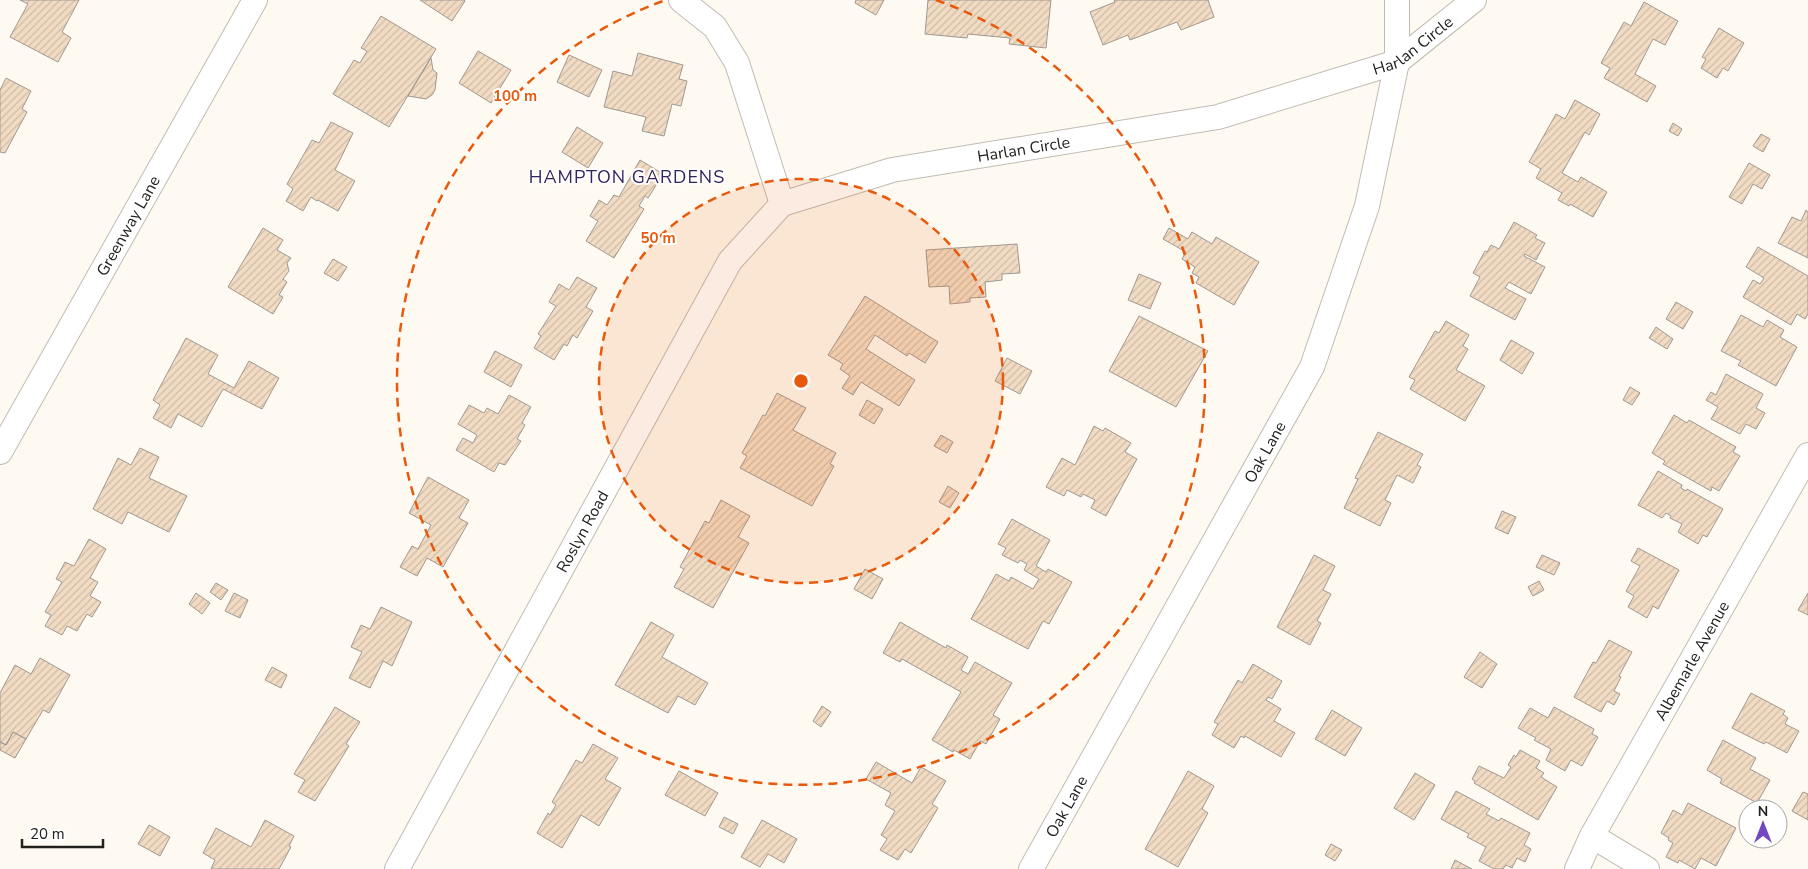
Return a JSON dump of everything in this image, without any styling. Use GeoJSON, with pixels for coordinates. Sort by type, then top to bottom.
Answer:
{"type":"FeatureCollection","features":[{"type":"Feature","properties":{"kind":"street","name":"Greenway Lane"},"geometry":{"type":"LineString","coordinates":[[0,452],[255,0]]}},
{"type":"Feature","properties":{"kind":"street"},"geometry":{"type":"LineString","coordinates":[[681,0],[715,27],[737,63],[782,204]]}},
{"type":"Feature","properties":{"kind":"street","name":"Oak Lane"},"geometry":{"type":"LineString","coordinates":[[1031,869],[1312,367],[1367,206],[1397,62],[1397,0]]}},
{"type":"Feature","properties":{"kind":"street","name":"Harlan Circle"},"geometry":{"type":"LineString","coordinates":[[782,204],[892,170],[1218,117],[1397,62],[1474,0]]}},
{"type":"Feature","properties":{"kind":"street","name":"Roslyn Road"},"geometry":{"type":"LineString","coordinates":[[397,869],[730,260],[782,204]]}},
{"type":"Feature","properties":{"kind":"street","name":"Albemarle Avenue"},"geometry":{"type":"LineString","coordinates":[[1577,869],[1592,836],[1808,455]]}},
{"type":"Feature","properties":{"kind":"street"},"geometry":{"type":"LineString","coordinates":[[1592,836],[1647,869]]}},
{"type":"Feature","properties":{"kind":"building"},"geometry":{"type":"Polygon","coordinates":[[[20,0],[79,0],[62,32],[71,38],[58,62],[10,37],[28,4],[20,0]]]}},
{"type":"Feature","properties":{"kind":"building"},"geometry":{"type":"Polygon","coordinates":[[[420,0],[464,0],[465,1],[452,21],[420,0]]]}},
{"type":"Feature","properties":{"kind":"building"},"geometry":{"type":"Polygon","coordinates":[[[856,0],[884,0],[876,15],[855,3],[856,0]]]}},
{"type":"Feature","properties":{"kind":"building"},"geometry":{"type":"Polygon","coordinates":[[[928,0],[1051,0],[1046,48],[1009,44],[1010,38],[968,34],[967,38],[925,34],[928,0]]]}},
{"type":"Feature","properties":{"kind":"building"},"geometry":{"type":"Polygon","coordinates":[[[1114,0],[1208,0],[1214,17],[1181,30],[1177,22],[1130,40],[1128,35],[1103,45],[1090,12],[1115,2],[1114,0]]]}},
{"type":"Feature","properties":{"kind":"building"},"geometry":{"type":"Polygon","coordinates":[[[1644,2],[1678,21],[1665,45],[1653,39],[1635,74],[1656,86],[1647,102],[1604,78],[1610,68],[1601,63],[1624,22],[1631,26],[1644,2]]]}},
{"type":"Feature","properties":{"kind":"building"},"geometry":{"type":"Polygon","coordinates":[[[381,16],[436,49],[389,127],[333,94],[354,60],[360,63],[367,51],[361,48],[381,16]]]}},
{"type":"Feature","properties":{"kind":"building"},"geometry":{"type":"Polygon","coordinates":[[[1719,28],[1744,43],[1728,71],[1723,68],[1717,78],[1701,68],[1706,59],[1702,57],[1719,28]]]}},
{"type":"Feature","properties":{"kind":"building"},"geometry":{"type":"Polygon","coordinates":[[[478,51],[511,70],[491,103],[459,83],[478,51]]]}},
{"type":"Feature","properties":{"kind":"building"},"geometry":{"type":"Polygon","coordinates":[[[638,53],[683,65],[679,79],[687,81],[681,106],[672,104],[664,136],[642,131],[646,117],[604,107],[613,71],[632,76],[638,53]]]}},
{"type":"Feature","properties":{"kind":"building"},"geometry":{"type":"Polygon","coordinates":[[[569,55],[602,70],[589,97],[557,82],[569,55]]]}},
{"type":"Feature","properties":{"kind":"building"},"geometry":{"type":"Polygon","coordinates":[[[431,58],[433,70],[437,73],[435,90],[432,95],[426,99],[408,96],[431,58]]]}},
{"type":"Feature","properties":{"kind":"building"},"geometry":{"type":"Polygon","coordinates":[[[6,78],[31,91],[22,109],[27,112],[5,153],[0,152],[0,90],[6,78]]]}},
{"type":"Feature","properties":{"kind":"building"},"geometry":{"type":"Polygon","coordinates":[[[1575,100],[1600,114],[1589,135],[1585,132],[1562,173],[1578,182],[1581,177],[1607,192],[1593,217],[1570,204],[1569,206],[1558,200],[1562,193],[1536,178],[1541,169],[1529,162],[1556,114],[1565,119],[1575,100]]]}},
{"type":"Feature","properties":{"kind":"building"},"geometry":{"type":"Polygon","coordinates":[[[331,122],[353,133],[335,170],[355,181],[338,211],[311,197],[303,211],[286,201],[293,189],[287,184],[312,140],[319,143],[331,122]]]}},
{"type":"Feature","properties":{"kind":"building"},"geometry":{"type":"Polygon","coordinates":[[[1673,123],[1682,129],[1678,136],[1669,131],[1673,123]]]}},
{"type":"Feature","properties":{"kind":"building"},"geometry":{"type":"Polygon","coordinates":[[[577,127],[603,143],[588,168],[562,152],[577,127]]]}},
{"type":"Feature","properties":{"kind":"building"},"geometry":{"type":"Polygon","coordinates":[[[1761,134],[1770,139],[1763,152],[1753,146],[1761,134]]]}},
{"type":"Feature","properties":{"kind":"building"},"geometry":{"type":"Polygon","coordinates":[[[640,160],[663,174],[648,198],[645,196],[639,206],[644,209],[614,258],[586,241],[598,221],[590,216],[599,200],[607,205],[614,195],[619,197],[640,160]]]}},
{"type":"Feature","properties":{"kind":"building"},"geometry":{"type":"Polygon","coordinates":[[[1749,163],[1770,175],[1762,189],[1753,184],[1742,204],[1729,197],[1749,163]]]}},
{"type":"Feature","properties":{"kind":"building"},"geometry":{"type":"Polygon","coordinates":[[[1806,210],[1808,212],[1808,258],[1778,243],[1792,217],[1801,221],[1806,210]]]}},
{"type":"Feature","properties":{"kind":"building"},"geometry":{"type":"Polygon","coordinates":[[[1514,222],[1537,235],[1535,238],[1545,243],[1536,260],[1525,254],[1524,256],[1545,267],[1531,294],[1509,282],[1505,288],[1526,299],[1515,320],[1470,296],[1480,277],[1473,273],[1485,251],[1487,252],[1491,245],[1499,249],[1514,222]]]}},
{"type":"Feature","properties":{"kind":"building"},"geometry":{"type":"Polygon","coordinates":[[[263,228],[283,240],[277,250],[291,258],[287,263],[289,271],[283,279],[287,282],[279,295],[283,297],[273,314],[228,287],[263,228]]]}},
{"type":"Feature","properties":{"kind":"building"},"geometry":{"type":"Polygon","coordinates":[[[1169,228],[1188,239],[1192,232],[1212,244],[1216,237],[1259,262],[1234,305],[1196,283],[1199,277],[1192,273],[1195,267],[1182,259],[1186,252],[1163,239],[1169,228]]]}},
{"type":"Feature","properties":{"kind":"building"},"geometry":{"type":"Polygon","coordinates":[[[1017,244],[1020,273],[1002,274],[1002,280],[985,282],[986,297],[970,298],[970,302],[950,304],[949,286],[929,287],[926,250],[1017,244]]]}},
{"type":"Feature","properties":{"kind":"building"},"geometry":{"type":"Polygon","coordinates":[[[1758,247],[1808,276],[1808,314],[1805,319],[1797,314],[1791,325],[1743,297],[1753,280],[1760,284],[1764,278],[1746,267],[1758,247]]]}},
{"type":"Feature","properties":{"kind":"building"},"geometry":{"type":"Polygon","coordinates":[[[333,259],[347,267],[338,281],[324,273],[333,259]]]}},
{"type":"Feature","properties":{"kind":"building"},"geometry":{"type":"Polygon","coordinates":[[[1139,274],[1161,283],[1150,309],[1128,300],[1139,274]]]}},
{"type":"Feature","properties":{"kind":"building"},"geometry":{"type":"Polygon","coordinates":[[[577,277],[597,288],[586,307],[593,311],[577,338],[573,335],[567,346],[564,344],[554,360],[534,348],[541,336],[538,334],[556,306],[549,302],[559,284],[569,290],[577,277]]]}},
{"type":"Feature","properties":{"kind":"building"},"geometry":{"type":"Polygon","coordinates":[[[865,296],[938,342],[925,363],[909,353],[907,356],[875,335],[866,349],[915,380],[899,406],[861,382],[853,395],[842,388],[850,376],[840,369],[843,364],[828,355],[865,296]]]}},
{"type":"Feature","properties":{"kind":"building"},"geometry":{"type":"Polygon","coordinates":[[[1676,302],[1693,312],[1683,329],[1666,319],[1676,302]]]}},
{"type":"Feature","properties":{"kind":"building"},"geometry":{"type":"Polygon","coordinates":[[[1741,315],[1763,327],[1767,320],[1784,330],[1780,337],[1797,347],[1776,386],[1738,365],[1741,361],[1721,351],[1741,315]]]}},
{"type":"Feature","properties":{"kind":"building"},"geometry":{"type":"Polygon","coordinates":[[[1139,316],[1208,351],[1176,407],[1109,371],[1139,316]]]}},
{"type":"Feature","properties":{"kind":"building"},"geometry":{"type":"Polygon","coordinates":[[[1446,321],[1469,335],[1463,346],[1468,349],[1456,370],[1485,386],[1465,421],[1410,389],[1415,380],[1409,377],[1435,331],[1439,333],[1446,321]]]}},
{"type":"Feature","properties":{"kind":"building"},"geometry":{"type":"Polygon","coordinates":[[[1656,327],[1673,339],[1667,349],[1649,338],[1656,327]]]}},
{"type":"Feature","properties":{"kind":"building"},"geometry":{"type":"Polygon","coordinates":[[[186,338],[218,355],[208,374],[234,388],[249,361],[279,378],[262,409],[223,389],[202,427],[178,414],[171,428],[153,418],[160,405],[153,400],[186,338]]]}},
{"type":"Feature","properties":{"kind":"building"},"geometry":{"type":"Polygon","coordinates":[[[1511,340],[1534,353],[1522,374],[1500,360],[1511,340]]]}},
{"type":"Feature","properties":{"kind":"building"},"geometry":{"type":"Polygon","coordinates":[[[495,351],[522,365],[511,387],[484,372],[495,351]]]}},
{"type":"Feature","properties":{"kind":"building"},"geometry":{"type":"Polygon","coordinates":[[[1007,358],[1032,371],[1020,394],[995,381],[1007,358]]]}},
{"type":"Feature","properties":{"kind":"building"},"geometry":{"type":"Polygon","coordinates":[[[1726,374],[1763,394],[1756,408],[1765,413],[1756,429],[1746,424],[1740,434],[1711,419],[1718,407],[1706,400],[1711,392],[1716,395],[1726,374]]]}},
{"type":"Feature","properties":{"kind":"building"},"geometry":{"type":"Polygon","coordinates":[[[1630,387],[1640,393],[1632,405],[1623,400],[1630,387]]]}},
{"type":"Feature","properties":{"kind":"building"},"geometry":{"type":"Polygon","coordinates":[[[777,393],[806,408],[793,430],[836,453],[830,464],[834,466],[812,506],[740,468],[747,456],[742,453],[777,393]]]}},
{"type":"Feature","properties":{"kind":"building"},"geometry":{"type":"Polygon","coordinates":[[[509,395],[531,407],[522,423],[525,425],[517,439],[521,441],[505,465],[499,463],[494,472],[456,450],[463,438],[473,443],[477,435],[458,424],[469,405],[484,413],[487,408],[498,414],[509,395]]]}},
{"type":"Feature","properties":{"kind":"building"},"geometry":{"type":"Polygon","coordinates":[[[867,400],[883,409],[874,424],[859,415],[867,400]]]}},
{"type":"Feature","properties":{"kind":"building"},"geometry":{"type":"Polygon","coordinates":[[[1674,415],[1687,423],[1689,420],[1736,447],[1733,452],[1740,456],[1719,491],[1712,487],[1711,491],[1663,464],[1665,461],[1652,453],[1674,415]]]}},
{"type":"Feature","properties":{"kind":"building"},"geometry":{"type":"Polygon","coordinates":[[[1094,426],[1103,431],[1105,428],[1131,443],[1125,452],[1137,459],[1106,516],[1091,508],[1095,500],[1083,494],[1081,497],[1067,490],[1064,496],[1046,487],[1062,458],[1075,465],[1094,426]]]}},
{"type":"Feature","properties":{"kind":"building"},"geometry":{"type":"Polygon","coordinates":[[[1378,432],[1423,454],[1417,465],[1421,467],[1413,483],[1397,475],[1385,500],[1391,503],[1380,526],[1344,508],[1358,479],[1355,478],[1378,432]]]}},
{"type":"Feature","properties":{"kind":"building"},"geometry":{"type":"Polygon","coordinates":[[[941,435],[953,442],[947,453],[934,446],[941,435]]]}},
{"type":"Feature","properties":{"kind":"building"},"geometry":{"type":"Polygon","coordinates":[[[140,448],[159,457],[149,478],[187,496],[169,532],[128,512],[122,524],[93,509],[118,458],[131,465],[140,448]]]}},
{"type":"Feature","properties":{"kind":"building"},"geometry":{"type":"Polygon","coordinates":[[[1658,471],[1682,485],[1681,488],[1686,491],[1687,489],[1723,509],[1707,537],[1703,535],[1698,544],[1678,532],[1682,524],[1670,518],[1671,516],[1666,513],[1662,518],[1638,505],[1658,471]]]}},
{"type":"Feature","properties":{"kind":"building"},"geometry":{"type":"Polygon","coordinates":[[[428,477],[469,500],[459,518],[468,523],[443,567],[427,558],[417,576],[400,567],[412,546],[418,549],[431,525],[409,513],[428,477]]]}},
{"type":"Feature","properties":{"kind":"building"},"geometry":{"type":"Polygon","coordinates":[[[948,486],[959,493],[950,508],[939,502],[948,486]]]}},
{"type":"Feature","properties":{"kind":"building"},"geometry":{"type":"Polygon","coordinates":[[[721,500],[750,516],[738,537],[749,543],[713,608],[674,587],[684,569],[680,567],[705,521],[709,523],[721,500]]]}},
{"type":"Feature","properties":{"kind":"building"},"geometry":{"type":"Polygon","coordinates":[[[1502,511],[1516,517],[1508,534],[1495,528],[1502,511]]]}},
{"type":"Feature","properties":{"kind":"building"},"geometry":{"type":"Polygon","coordinates":[[[1012,519],[1050,540],[1036,566],[1046,572],[1048,569],[1072,582],[1049,624],[1043,621],[1028,649],[971,619],[996,574],[1009,581],[1011,577],[1033,589],[1039,579],[1024,570],[1027,564],[1020,560],[1018,563],[1002,555],[1006,548],[998,544],[1012,519]]]}},
{"type":"Feature","properties":{"kind":"building"},"geometry":{"type":"Polygon","coordinates":[[[89,539],[106,549],[90,578],[98,582],[90,596],[101,602],[92,617],[87,614],[77,631],[67,626],[62,635],[45,626],[51,615],[45,612],[62,582],[56,579],[65,562],[74,566],[89,539]]]}},
{"type":"Feature","properties":{"kind":"building"},"geometry":{"type":"Polygon","coordinates":[[[1638,548],[1679,570],[1658,609],[1653,606],[1647,618],[1628,607],[1634,596],[1626,591],[1640,566],[1631,561],[1638,548]]]}},
{"type":"Feature","properties":{"kind":"building"},"geometry":{"type":"Polygon","coordinates":[[[1314,555],[1335,566],[1323,590],[1331,594],[1317,621],[1321,623],[1310,645],[1277,627],[1314,555]]]}},
{"type":"Feature","properties":{"kind":"building"},"geometry":{"type":"Polygon","coordinates":[[[1542,555],[1560,563],[1554,575],[1536,567],[1542,555]]]}},
{"type":"Feature","properties":{"kind":"building"},"geometry":{"type":"Polygon","coordinates":[[[865,569],[883,579],[872,599],[854,589],[865,569]]]}},
{"type":"Feature","properties":{"kind":"building"},"geometry":{"type":"Polygon","coordinates":[[[1539,581],[1544,590],[1533,596],[1528,587],[1539,581]]]}},
{"type":"Feature","properties":{"kind":"building"},"geometry":{"type":"Polygon","coordinates":[[[216,583],[228,590],[221,600],[210,592],[216,583]]]}},
{"type":"Feature","properties":{"kind":"building"},"geometry":{"type":"Polygon","coordinates":[[[196,593],[210,603],[202,614],[189,604],[196,593]]]}},
{"type":"Feature","properties":{"kind":"building"},"geometry":{"type":"Polygon","coordinates":[[[234,593],[248,600],[240,618],[225,611],[234,593]]]}},
{"type":"Feature","properties":{"kind":"building"},"geometry":{"type":"Polygon","coordinates":[[[1808,593],[1808,615],[1798,610],[1808,593]]]}},
{"type":"Feature","properties":{"kind":"building"},"geometry":{"type":"Polygon","coordinates":[[[381,607],[412,622],[392,666],[383,661],[370,688],[349,678],[362,652],[351,647],[361,625],[370,629],[381,607]]]}},
{"type":"Feature","properties":{"kind":"building"},"geometry":{"type":"Polygon","coordinates":[[[651,622],[674,635],[662,657],[708,683],[695,705],[678,696],[668,713],[615,685],[651,622]]]}},
{"type":"Feature","properties":{"kind":"building"},"geometry":{"type":"Polygon","coordinates":[[[900,622],[946,648],[947,645],[968,657],[961,670],[968,674],[975,662],[1012,683],[993,715],[1000,719],[986,744],[980,741],[970,759],[932,740],[961,692],[902,659],[900,662],[883,653],[900,622]]]}},
{"type":"Feature","properties":{"kind":"building"},"geometry":{"type":"Polygon","coordinates":[[[1609,640],[1632,652],[1619,676],[1621,677],[1614,691],[1620,694],[1614,705],[1607,701],[1601,712],[1574,697],[1593,662],[1596,663],[1609,640]]]}},
{"type":"Feature","properties":{"kind":"building"},"geometry":{"type":"Polygon","coordinates":[[[1480,652],[1497,664],[1482,688],[1464,677],[1480,652]]]}},
{"type":"Feature","properties":{"kind":"building"},"geometry":{"type":"Polygon","coordinates":[[[40,658],[70,675],[49,713],[43,710],[26,739],[13,732],[6,745],[0,742],[0,693],[15,665],[31,674],[40,658]]]}},
{"type":"Feature","properties":{"kind":"building"},"geometry":{"type":"Polygon","coordinates":[[[1253,664],[1282,681],[1272,699],[1268,697],[1266,700],[1281,709],[1274,721],[1295,733],[1281,757],[1245,736],[1244,738],[1241,736],[1234,748],[1212,735],[1218,724],[1214,722],[1238,680],[1242,683],[1253,664]]]}},
{"type":"Feature","properties":{"kind":"building"},"geometry":{"type":"Polygon","coordinates":[[[272,667],[287,675],[281,688],[265,680],[272,667]]]}},
{"type":"Feature","properties":{"kind":"building"},"geometry":{"type":"Polygon","coordinates":[[[1751,693],[1785,711],[1783,714],[1788,718],[1785,724],[1799,731],[1787,753],[1732,728],[1751,693]]]}},
{"type":"Feature","properties":{"kind":"building"},"geometry":{"type":"Polygon","coordinates":[[[822,706],[831,712],[821,727],[813,721],[822,706]]]}},
{"type":"Feature","properties":{"kind":"building"},"geometry":{"type":"Polygon","coordinates":[[[335,707],[360,722],[346,744],[349,746],[315,801],[298,792],[305,780],[294,774],[335,707]]]}},
{"type":"Feature","properties":{"kind":"building"},"geometry":{"type":"Polygon","coordinates":[[[1554,707],[1594,729],[1592,734],[1598,737],[1582,766],[1571,760],[1565,771],[1546,760],[1551,749],[1534,740],[1536,738],[1518,728],[1530,708],[1548,718],[1554,707]]]}},
{"type":"Feature","properties":{"kind":"building"},"geometry":{"type":"Polygon","coordinates":[[[1332,710],[1362,728],[1345,756],[1315,739],[1332,710]]]}},
{"type":"Feature","properties":{"kind":"building"},"geometry":{"type":"Polygon","coordinates":[[[13,732],[26,739],[15,758],[0,750],[0,742],[6,745],[13,732]]]}},
{"type":"Feature","properties":{"kind":"building"},"geometry":{"type":"Polygon","coordinates":[[[1723,740],[1756,758],[1750,769],[1770,780],[1759,799],[1750,799],[1720,783],[1722,779],[1707,770],[1723,740]]]}},
{"type":"Feature","properties":{"kind":"building"},"geometry":{"type":"Polygon","coordinates":[[[593,744],[618,758],[605,779],[621,788],[599,826],[581,815],[562,848],[537,833],[548,813],[550,815],[556,805],[552,802],[576,760],[582,763],[593,744]]]}},
{"type":"Feature","properties":{"kind":"building"},"geometry":{"type":"Polygon","coordinates":[[[1520,750],[1540,761],[1536,768],[1544,773],[1541,777],[1557,787],[1538,820],[1474,783],[1475,781],[1472,779],[1479,766],[1504,778],[1511,767],[1508,765],[1514,755],[1516,757],[1520,750]]]}},
{"type":"Feature","properties":{"kind":"building"},"geometry":{"type":"Polygon","coordinates":[[[876,762],[912,783],[921,767],[946,781],[932,804],[938,808],[911,853],[905,849],[898,860],[880,850],[887,839],[881,835],[895,811],[885,805],[891,793],[866,779],[876,762]]]}},
{"type":"Feature","properties":{"kind":"building"},"geometry":{"type":"Polygon","coordinates":[[[679,771],[718,793],[705,816],[665,795],[679,771]]]}},
{"type":"Feature","properties":{"kind":"building"},"geometry":{"type":"Polygon","coordinates":[[[1188,771],[1214,786],[1202,809],[1208,813],[1178,867],[1145,849],[1188,771]]]}},
{"type":"Feature","properties":{"kind":"building"},"geometry":{"type":"Polygon","coordinates":[[[1415,773],[1435,785],[1414,820],[1394,808],[1415,773]]]}},
{"type":"Feature","properties":{"kind":"building"},"geometry":{"type":"Polygon","coordinates":[[[1456,791],[1490,809],[1486,814],[1499,821],[1501,818],[1530,833],[1524,845],[1531,849],[1525,862],[1517,858],[1512,868],[1506,865],[1503,869],[1494,869],[1479,861],[1486,847],[1467,837],[1469,834],[1441,819],[1456,791]]]}},
{"type":"Feature","properties":{"kind":"building"},"geometry":{"type":"Polygon","coordinates":[[[1803,792],[1808,794],[1808,820],[1792,811],[1803,792]]]}},
{"type":"Feature","properties":{"kind":"building"},"geometry":{"type":"Polygon","coordinates":[[[1688,803],[1736,828],[1716,866],[1701,858],[1695,869],[1679,860],[1678,863],[1666,857],[1673,843],[1661,833],[1673,810],[1682,815],[1688,803]]]}},
{"type":"Feature","properties":{"kind":"building"},"geometry":{"type":"Polygon","coordinates":[[[724,817],[738,824],[733,834],[719,827],[724,817]]]}},
{"type":"Feature","properties":{"kind":"building"},"geometry":{"type":"Polygon","coordinates":[[[265,820],[294,836],[289,846],[291,847],[279,869],[211,869],[215,860],[203,853],[216,828],[251,847],[265,820]]]}},
{"type":"Feature","properties":{"kind":"building"},"geometry":{"type":"Polygon","coordinates":[[[762,820],[797,839],[784,863],[768,854],[760,867],[741,857],[762,820]]]}},
{"type":"Feature","properties":{"kind":"building"},"geometry":{"type":"Polygon","coordinates":[[[149,825],[170,837],[160,856],[138,844],[149,825]]]}},
{"type":"Feature","properties":{"kind":"building"},"geometry":{"type":"Polygon","coordinates":[[[1331,844],[1342,850],[1335,861],[1325,855],[1331,844]]]}},
{"type":"Feature","properties":{"kind":"building"},"geometry":{"type":"Polygon","coordinates":[[[1455,860],[1472,869],[1451,869],[1455,860]]]}},
{"type":"Feature","properties":{"kind":"district","name":"HAMPTON GARDENS"},"geometry":{"type":"Point","coordinates":[627,177]}}]}
